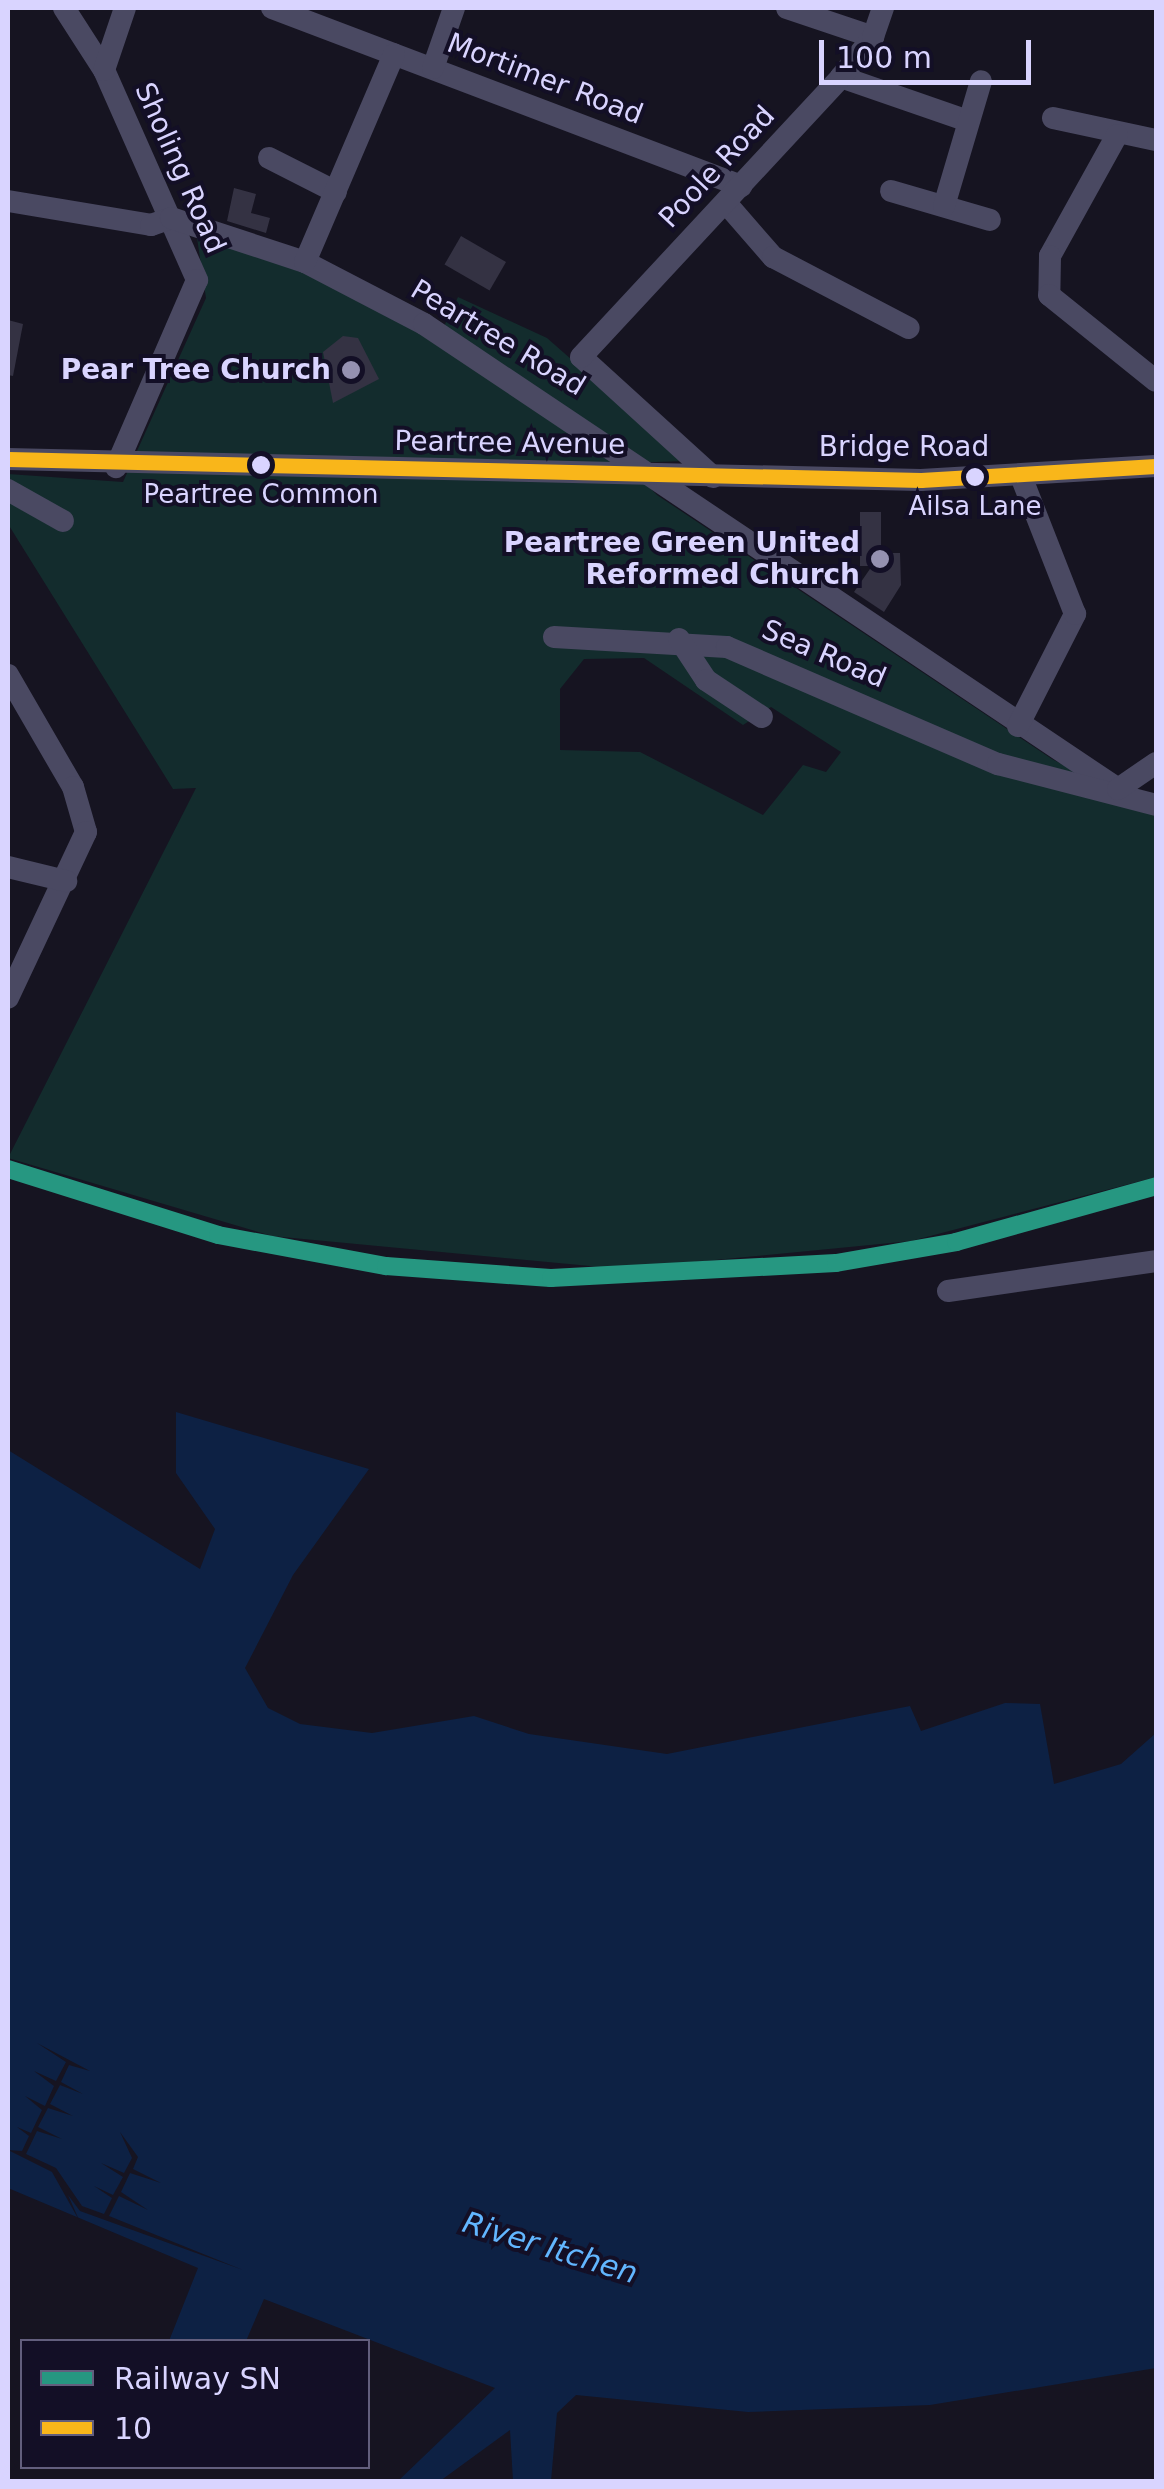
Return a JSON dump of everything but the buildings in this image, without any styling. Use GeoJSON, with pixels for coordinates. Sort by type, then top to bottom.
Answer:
{"type":"FeatureCollection","features":[{"type":"Feature","properties":{"kind":"street","name":"Sholing Road"},"geometry":{"type":"LineString","coordinates":[[64,8],[104,70],[193,265],[196,295],[116,467]]}},
{"type":"Feature","properties":{"kind":"street"},"geometry":{"type":"LineString","coordinates":[[104,70],[126,8]]}},
{"type":"Feature","properties":{"kind":"street","name":"Mortimer Road"},"geometry":{"type":"LineString","coordinates":[[272,8],[433,68],[733,194]]}},
{"type":"Feature","properties":{"kind":"street"},"geometry":{"type":"LineString","coordinates":[[433,68],[454,8]]}},
{"type":"Feature","properties":{"kind":"street"},"geometry":{"type":"LineString","coordinates":[[786,8],[873,37]]}},
{"type":"Feature","properties":{"kind":"street","name":"Poole Road"},"geometry":{"type":"LineString","coordinates":[[714,476],[582,357],[841,77],[873,37],[883,8]]}},
{"type":"Feature","properties":{"kind":"street"},"geometry":{"type":"LineString","coordinates":[[305,262],[394,54]]}},
{"type":"Feature","properties":{"kind":"street"},"geometry":{"type":"LineString","coordinates":[[841,77],[968,121]]}},
{"type":"Feature","properties":{"kind":"street"},"geometry":{"type":"LineString","coordinates":[[944,206],[982,81]]}},
{"type":"Feature","properties":{"kind":"street"},"geometry":{"type":"LineString","coordinates":[[1054,118],[1118,135],[1156,140]]}},
{"type":"Feature","properties":{"kind":"street"},"geometry":{"type":"LineString","coordinates":[[1118,135],[1050,256],[1049,295],[1156,381]]}},
{"type":"Feature","properties":{"kind":"street"},"geometry":{"type":"LineString","coordinates":[[268,158],[336,192]]}},
{"type":"Feature","properties":{"kind":"street"},"geometry":{"type":"LineString","coordinates":[[891,191],[990,220]]}},
{"type":"Feature","properties":{"kind":"street"},"geometry":{"type":"LineString","coordinates":[[733,194],[773,257],[895,330]]}},
{"type":"Feature","properties":{"kind":"street"},"geometry":{"type":"LineString","coordinates":[[8,201],[151,225],[171,218]]}},
{"type":"Feature","properties":{"kind":"street","name":"Peartree Road"},"geometry":{"type":"LineString","coordinates":[[171,218],[305,262],[424,324],[1018,726],[1118,789]]}},
{"type":"Feature","properties":{"kind":"street","name":"Peartree Avenue"},"geometry":{"type":"LineString","coordinates":[[8,459],[116,467],[652,476]]}},
{"type":"Feature","properties":{"kind":"street","name":"Bridge Road"},"geometry":{"type":"LineString","coordinates":[[652,476],[1021,476],[1156,466]]}},
{"type":"Feature","properties":{"kind":"street"},"geometry":{"type":"LineString","coordinates":[[1018,726],[1075,614],[1021,476]]}},
{"type":"Feature","properties":{"kind":"street"},"geometry":{"type":"LineString","coordinates":[[8,490],[63,521]]}},
{"type":"Feature","properties":{"kind":"street","name":"Sea Road"},"geometry":{"type":"LineString","coordinates":[[554,637],[679,639],[767,662],[1058,783],[1118,789],[1156,804]]}},
{"type":"Feature","properties":{"kind":"street"},"geometry":{"type":"LineString","coordinates":[[679,639],[706,680],[762,716]]}},
{"type":"Feature","properties":{"kind":"street"},"geometry":{"type":"LineString","coordinates":[[8,675],[83,811],[84,842],[8,998]]}},
{"type":"Feature","properties":{"kind":"street"},"geometry":{"type":"LineString","coordinates":[[1058,783],[1072,758]]}},
{"type":"Feature","properties":{"kind":"street"},"geometry":{"type":"LineString","coordinates":[[1118,789],[1156,763]]}},
{"type":"Feature","properties":{"kind":"street"},"geometry":{"type":"LineString","coordinates":[[8,867],[66,881]]}},
{"type":"Feature","properties":{"kind":"street"},"geometry":{"type":"LineString","coordinates":[[948,1291],[1156,1262]]}},
{"type":"Feature","properties":{"kind":"green space"},"geometry":{"type":"Polygon","coordinates":[[[197,238],[299,270],[438,339],[458,297],[547,338],[687,461],[625,463],[657,495],[1052,759],[1156,815],[1156,1177],[911,1241],[622,1269],[272,1236],[8,1158],[196,788],[173,789],[8,524],[8,474],[123,482],[206,298],[197,238]],[[644,658],[584,659],[560,689],[560,750],[640,752],[763,815],[803,765],[826,772],[841,752],[771,707],[743,725],[644,658]]]}},
{"type":"Feature","properties":{"kind":"water","name":"River Itchen"},"geometry":{"type":"Polygon","coordinates":[[[176,1412],[369,1469],[293,1575],[245,1668],[268,1708],[300,1724],[372,1733],[474,1716],[529,1734],[667,1754],[910,1706],[921,1731],[1005,1703],[1040,1704],[1054,1784],[1121,1764],[1156,1733],[1156,2368],[930,2405],[748,2412],[576,2395],[557,2413],[551,2481],[513,2481],[510,2430],[440,2481],[397,2482],[495,2388],[264,2299],[247,2339],[170,2339],[198,2268],[8,2188],[8,1450],[200,1569],[215,1529],[176,1473],[176,1412]]]}},
{"type":"Feature","properties":{"kind":"pier"},"geometry":{"type":"Polygon","coordinates":[[[37,2043],[90,2071],[69,2065],[61,2082],[83,2094],[60,2085],[50,2104],[73,2116],[48,2108],[38,2127],[62,2139],[37,2131],[26,2154],[56,2168],[82,2206],[104,2214],[112,2198],[94,2186],[113,2195],[123,2177],[101,2163],[124,2173],[132,2158],[120,2132],[138,2157],[133,2169],[161,2183],[130,2173],[121,2192],[148,2210],[119,2196],[109,2216],[243,2270],[80,2211],[68,2195],[80,2222],[52,2172],[8,2150],[22,2151],[29,2136],[17,2127],[31,2133],[42,2110],[25,2096],[45,2106],[54,2086],[34,2071],[56,2081],[66,2062],[37,2043]]]}},
{"type":"Feature","properties":{"kind":"rail line","name":"SN"},"geometry":{"type":"LineString","coordinates":[[8,1169],[218,1235],[386,1266],[551,1278],[836,1263],[956,1242],[1156,1186]]}},
{"type":"Feature","properties":{"kind":"transit line","name":"10"},"geometry":{"type":"LineString","coordinates":[[8,459],[921,480],[1156,466]]}},
{"type":"Feature","properties":{"kind":"place","name":"Pear Tree Church"},"geometry":{"type":"Point","coordinates":[351,370]}},
{"type":"Feature","properties":{"kind":"place","name":"Peartree Common"},"geometry":{"type":"Point","coordinates":[261,465]}},
{"type":"Feature","properties":{"kind":"place","name":"Ailsa Lane"},"geometry":{"type":"Point","coordinates":[975,477]}},
{"type":"Feature","properties":{"kind":"place","name":"Peartree Green United Reformed Church"},"geometry":{"type":"Point","coordinates":[880,559]}}]}
